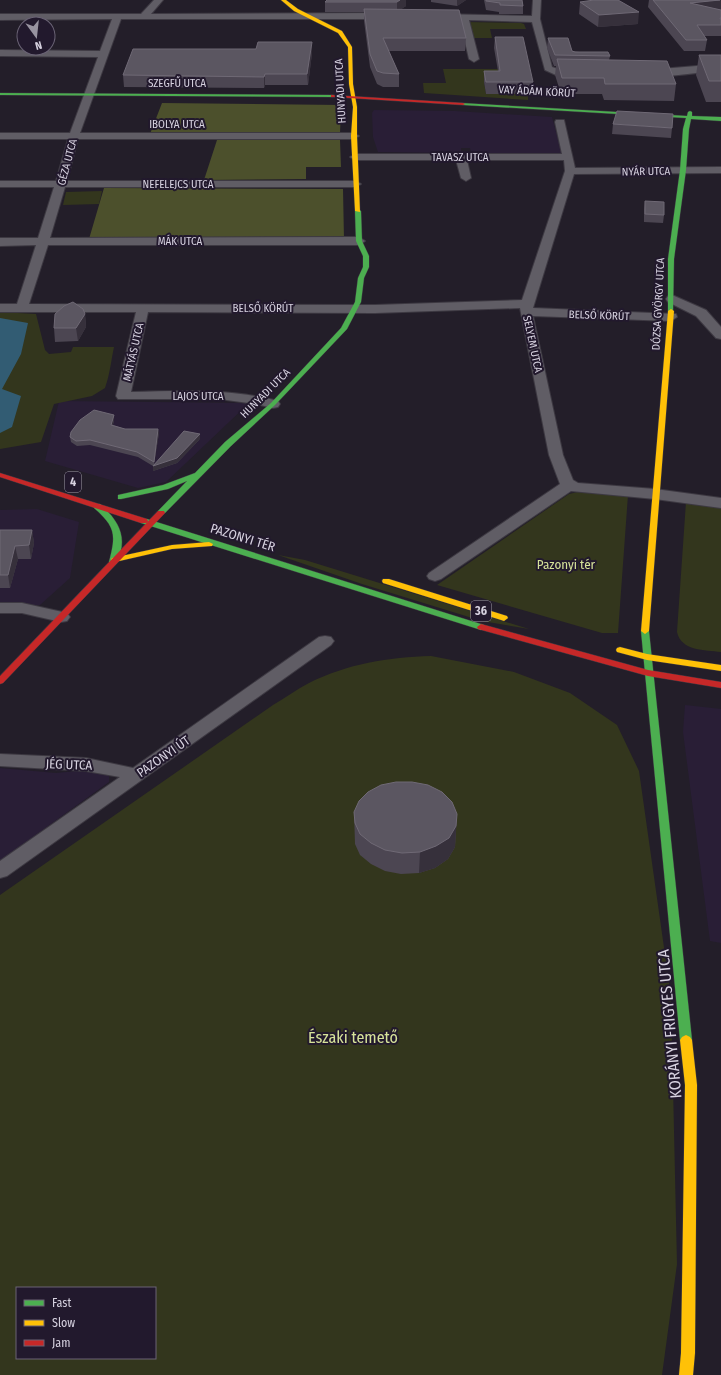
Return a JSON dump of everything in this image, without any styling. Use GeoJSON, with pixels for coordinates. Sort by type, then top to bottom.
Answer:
{"type":"FeatureCollection","features":[{"type":"Feature","properties":{"kind":"street"},"geometry":{"type":"LineString","coordinates":[[143,17],[159,0]]}},
{"type":"Feature","properties":{"kind":"street","name":"HUNYADI UTCA"},"geometry":{"type":"LineString","coordinates":[[159,510],[273,404],[344,329],[355,309],[361,292],[361,278],[366,267],[366,256],[359,241],[350,47],[343,36],[330,26],[296,10],[283,0]]}},
{"type":"Feature","properties":{"kind":"street"},"geometry":{"type":"LineString","coordinates":[[537,0],[536,19],[548,68],[556,72],[590,73]]}},
{"type":"Feature","properties":{"kind":"street"},"geometry":{"type":"LineString","coordinates":[[278,17],[290,15],[296,10]]}},
{"type":"Feature","properties":{"kind":"street"},"geometry":{"type":"LineString","coordinates":[[330,26],[333,19],[343,16]]}},
{"type":"Feature","properties":{"kind":"street"},"geometry":{"type":"LineString","coordinates":[[0,17],[396,16]]}},
{"type":"Feature","properties":{"kind":"street","name":"GÉZA UTCA"},"geometry":{"type":"LineString","coordinates":[[22,308],[88,93],[117,17]]}},
{"type":"Feature","properties":{"kind":"street"},"geometry":{"type":"LineString","coordinates":[[426,17],[536,19]]}},
{"type":"Feature","properties":{"kind":"street"},"geometry":{"type":"LineString","coordinates":[[464,17],[474,59]]}},
{"type":"Feature","properties":{"kind":"street"},"geometry":{"type":"LineString","coordinates":[[0,53],[104,54]]}},
{"type":"Feature","properties":{"kind":"street"},"geometry":{"type":"LineString","coordinates":[[636,73],[721,67]]}},
{"type":"Feature","properties":{"kind":"street","name":"SZEGFŰ UTCA"},"geometry":{"type":"LineString","coordinates":[[0,91],[353,95]]}},
{"type":"Feature","properties":{"kind":"street","name":"SZEGFŰ UTCA"},"geometry":{"type":"LineString","coordinates":[[0,94],[88,93]]}},
{"type":"Feature","properties":{"kind":"street","name":"VAY ÁDÁM KÖRÚT"},"geometry":{"type":"LineString","coordinates":[[353,95],[645,114],[721,114]]}},
{"type":"Feature","properties":{"kind":"street","name":"VAY ÁDÁM KÖRÚT"},"geometry":{"type":"LineString","coordinates":[[353,95],[690,114],[721,119]]}},
{"type":"Feature","properties":{"kind":"street"},"geometry":{"type":"LineString","coordinates":[[645,114],[674,120],[686,129]]}},
{"type":"Feature","properties":{"kind":"street","name":"DÓZSA GYÖRGY UTCA"},"geometry":{"type":"LineString","coordinates":[[655,494],[671,317],[671,260],[683,170],[686,129],[690,114]]}},
{"type":"Feature","properties":{"kind":"street"},"geometry":{"type":"LineString","coordinates":[[560,122],[568,155],[566,157],[569,159],[570,171]]}},
{"type":"Feature","properties":{"kind":"street","name":"IBOLYA UTCA"},"geometry":{"type":"LineString","coordinates":[[0,136],[354,136]]}},
{"type":"Feature","properties":{"kind":"street","name":"TAVASZ UTCA"},"geometry":{"type":"LineString","coordinates":[[355,157],[566,157]]}},
{"type":"Feature","properties":{"kind":"street"},"geometry":{"type":"LineString","coordinates":[[461,157],[466,178]]}},
{"type":"Feature","properties":{"kind":"street","name":"NYÁR UTCA"},"geometry":{"type":"LineString","coordinates":[[570,171],[721,170]]}},
{"type":"Feature","properties":{"kind":"street","name":"SELYEM UTCA"},"geometry":{"type":"LineString","coordinates":[[569,485],[566,482],[556,455],[526,308],[570,171]]}},
{"type":"Feature","properties":{"kind":"street","name":"NEFELEJCS UTCA"},"geometry":{"type":"LineString","coordinates":[[0,184],[356,184]]}},
{"type":"Feature","properties":{"kind":"street","name":"HUNYADI UTCA"},"geometry":{"type":"LineString","coordinates":[[353,255],[359,241]]}},
{"type":"Feature","properties":{"kind":"street","name":"MÁK UTCA"},"geometry":{"type":"LineString","coordinates":[[0,242],[359,241]]}},
{"type":"Feature","properties":{"kind":"street"},"geometry":{"type":"LineString","coordinates":[[354,268],[361,278]]}},
{"type":"Feature","properties":{"kind":"street"},"geometry":{"type":"LineString","coordinates":[[672,299],[701,312],[721,335]]}},
{"type":"Feature","properties":{"kind":"street","name":"BELSŐ KÖRÚT"},"geometry":{"type":"LineString","coordinates":[[0,308],[526,308],[671,317]]}},
{"type":"Feature","properties":{"kind":"street","name":"MÁTYÁS UTCA"},"geometry":{"type":"LineString","coordinates":[[122,396],[143,308]]}},
{"type":"Feature","properties":{"kind":"street","name":"LAJOS UTCA"},"geometry":{"type":"LineString","coordinates":[[122,396],[234,396],[257,399],[273,404]]}},
{"type":"Feature","properties":{"kind":"street","name":"4"},"geometry":{"type":"LineString","coordinates":[[0,475],[93,503],[118,526],[120,539],[114,561]]}},
{"type":"Feature","properties":{"kind":"street"},"geometry":{"type":"LineString","coordinates":[[135,502],[117,496],[154,490],[197,475]]}},
{"type":"Feature","properties":{"kind":"street"},"geometry":{"type":"LineString","coordinates":[[435,576],[569,485],[721,503]]}},
{"type":"Feature","properties":{"kind":"street"},"geometry":{"type":"LineString","coordinates":[[648,673],[644,625],[655,494]]}},
{"type":"Feature","properties":{"kind":"street"},"geometry":{"type":"LineString","coordinates":[[93,503],[151,522]]}},
{"type":"Feature","properties":{"kind":"street"},"geometry":{"type":"LineString","coordinates":[[159,510],[175,515]]}},
{"type":"Feature","properties":{"kind":"street","name":"4"},"geometry":{"type":"LineString","coordinates":[[0,681],[151,522],[159,510]]}},
{"type":"Feature","properties":{"kind":"street","name":"36"},"geometry":{"type":"LineString","coordinates":[[151,522],[218,543]]}},
{"type":"Feature","properties":{"kind":"street"},"geometry":{"type":"LineString","coordinates":[[114,561],[172,547],[218,543]]}},
{"type":"Feature","properties":{"kind":"street","name":"PAZONYI TÉR"},"geometry":{"type":"LineString","coordinates":[[218,543],[496,632],[648,673]]}},
{"type":"Feature","properties":{"kind":"street","name":"36"},"geometry":{"type":"LineString","coordinates":[[376,578],[516,622]]}},
{"type":"Feature","properties":{"kind":"street"},"geometry":{"type":"LineString","coordinates":[[0,608],[22,608],[61,617]]}},
{"type":"Feature","properties":{"kind":"street","name":"PAZONYI ÚT"},"geometry":{"type":"LineString","coordinates":[[0,871],[325,640]]}},
{"type":"Feature","properties":{"kind":"street"},"geometry":{"type":"LineString","coordinates":[[610,648],[647,657],[721,668]]}},
{"type":"Feature","properties":{"kind":"street","name":"36"},"geometry":{"type":"LineString","coordinates":[[648,673],[721,685]]}},
{"type":"Feature","properties":{"kind":"street","name":"KORÁNYI FRIGYES UTCA"},"geometry":{"type":"LineString","coordinates":[[648,673],[692,1085],[688,1353],[686,1375]]}},
{"type":"Feature","properties":{"kind":"street","name":"JÉG UTCA"},"geometry":{"type":"LineString","coordinates":[[0,760],[36,764],[91,764],[115,768],[136,775]]}},
{"type":"Feature","properties":{"kind":"shaded area"},"geometry":{"type":"Polygon","coordinates":[[[374,110],[455,111],[552,117],[562,153],[471,153],[470,148],[461,148],[461,153],[378,152],[373,137],[372,113],[374,110]]]}},
{"type":"Feature","properties":{"kind":"shaded area"},"geometry":{"type":"Polygon","coordinates":[[[59,401],[249,403],[166,482],[138,488],[45,461],[59,401]]]}},
{"type":"Feature","properties":{"kind":"shaded area"},"geometry":{"type":"Polygon","coordinates":[[[37,509],[79,522],[70,578],[40,605],[0,605],[0,510],[37,509]]]}},
{"type":"Feature","properties":{"kind":"shaded area"},"geometry":{"type":"Polygon","coordinates":[[[685,705],[721,709],[721,943],[710,941],[683,732],[685,705]]]}},
{"type":"Feature","properties":{"kind":"shaded area"},"geometry":{"type":"Polygon","coordinates":[[[0,768],[56,773],[87,770],[103,772],[109,776],[109,782],[0,861],[0,768]]]}},
{"type":"Feature","properties":{"kind":"green space"},"geometry":{"type":"Polygon","coordinates":[[[464,22],[521,23],[524,24],[526,29],[490,29],[492,38],[468,38],[464,22]]]}},
{"type":"Feature","properties":{"kind":"green space"},"geometry":{"type":"Polygon","coordinates":[[[443,69],[502,69],[484,82],[486,94],[528,94],[528,100],[424,93],[423,83],[446,83],[443,69]]]}},
{"type":"Feature","properties":{"kind":"green space"},"geometry":{"type":"Polygon","coordinates":[[[162,103],[341,105],[340,134],[150,134],[162,103]]]}},
{"type":"Feature","properties":{"kind":"green space"},"geometry":{"type":"Polygon","coordinates":[[[217,140],[340,140],[341,167],[306,167],[306,179],[204,180],[217,140]]]}},
{"type":"Feature","properties":{"kind":"green space"},"geometry":{"type":"Polygon","coordinates":[[[104,188],[343,189],[344,240],[89,239],[104,188]]]}},
{"type":"Feature","properties":{"kind":"green space"},"geometry":{"type":"Polygon","coordinates":[[[102,191],[99,204],[63,205],[66,192],[102,191]]]}},
{"type":"Feature","properties":{"kind":"green space"},"geometry":{"type":"Polygon","coordinates":[[[0,312],[36,314],[45,350],[49,354],[71,352],[73,347],[114,347],[105,388],[92,396],[54,404],[41,442],[0,449],[0,312]]]}},
{"type":"Feature","properties":{"kind":"green space","name":"Pazonyi tér"},"geometry":{"type":"Polygon","coordinates":[[[582,491],[628,495],[618,633],[602,633],[437,585],[569,494],[582,491]]]}},
{"type":"Feature","properties":{"kind":"green space"},"geometry":{"type":"Polygon","coordinates":[[[686,502],[721,507],[721,652],[701,650],[688,646],[679,638],[677,632],[686,502]]]}},
{"type":"Feature","properties":{"kind":"green space"},"geometry":{"type":"Polygon","coordinates":[[[278,555],[305,560],[529,629],[482,621],[362,584],[278,555]]]}},
{"type":"Feature","properties":{"kind":"green space","name":"Északi temető"},"geometry":{"type":"Polygon","coordinates":[[[431,656],[514,672],[570,693],[617,725],[639,771],[671,997],[677,1264],[662,1375],[0,1375],[0,895],[304,685],[323,676],[353,666],[400,658],[431,656]]]}},
{"type":"Feature","properties":{"kind":"water"},"geometry":{"type":"Polygon","coordinates":[[[0,318],[28,323],[21,354],[2,389],[21,396],[12,427],[0,433],[0,318]]]}},
{"type":"Feature","properties":{"kind":"building"},"geometry":{"type":"Polygon","coordinates":[[[327,0],[400,0],[397,2],[325,2],[327,0]]]}},
{"type":"Feature","properties":{"kind":"building"},"geometry":{"type":"Polygon","coordinates":[[[486,0],[522,0],[523,6],[500,5],[500,3],[486,0]]]}},
{"type":"Feature","properties":{"kind":"building"},"geometry":{"type":"Polygon","coordinates":[[[594,0],[618,0],[639,12],[599,15],[580,2],[594,0]]]}},
{"type":"Feature","properties":{"kind":"building"},"geometry":{"type":"Polygon","coordinates":[[[653,0],[720,0],[690,3],[721,10],[721,25],[697,25],[707,40],[686,40],[653,0]]]}},
{"type":"Feature","properties":{"kind":"building"},"geometry":{"type":"Polygon","coordinates":[[[364,9],[459,10],[466,38],[383,38],[399,74],[383,73],[377,71],[370,54],[364,9]]]}},
{"type":"Feature","properties":{"kind":"building"},"geometry":{"type":"Polygon","coordinates":[[[495,37],[523,37],[533,82],[486,82],[484,71],[500,71],[495,37]]]}},
{"type":"Feature","properties":{"kind":"building"},"geometry":{"type":"Polygon","coordinates":[[[548,38],[568,38],[572,51],[575,52],[608,52],[610,56],[555,55],[548,38]]]}},
{"type":"Feature","properties":{"kind":"building"},"geometry":{"type":"Polygon","coordinates":[[[258,42],[312,42],[307,74],[265,74],[264,77],[123,75],[133,49],[256,49],[258,42]]]}},
{"type":"Feature","properties":{"kind":"building"},"geometry":{"type":"Polygon","coordinates":[[[699,55],[721,55],[721,81],[709,81],[699,55]]]}},
{"type":"Feature","properties":{"kind":"building"},"geometry":{"type":"Polygon","coordinates":[[[557,59],[667,61],[676,84],[605,84],[604,78],[562,78],[557,59]]]}},
{"type":"Feature","properties":{"kind":"building"},"geometry":{"type":"Polygon","coordinates":[[[617,111],[673,114],[672,128],[613,124],[617,111]]]}},
{"type":"Feature","properties":{"kind":"building"},"geometry":{"type":"Polygon","coordinates":[[[645,201],[664,202],[664,215],[645,214],[645,201]]]}},
{"type":"Feature","properties":{"kind":"building"},"geometry":{"type":"Polygon","coordinates":[[[73,302],[83,309],[85,314],[76,328],[54,328],[55,314],[64,306],[73,302]]]}},
{"type":"Feature","properties":{"kind":"building"},"geometry":{"type":"Polygon","coordinates":[[[94,410],[114,415],[111,425],[125,429],[158,429],[154,462],[137,452],[90,440],[76,441],[70,437],[71,432],[80,420],[94,410]]]}},
{"type":"Feature","properties":{"kind":"building"},"geometry":{"type":"Polygon","coordinates":[[[184,431],[200,434],[177,458],[153,466],[184,431]]]}},
{"type":"Feature","properties":{"kind":"building"},"geometry":{"type":"Polygon","coordinates":[[[0,530],[32,530],[29,545],[15,546],[8,575],[0,575],[0,530]]]}},
{"type":"Feature","properties":{"kind":"building"},"geometry":{"type":"Polygon","coordinates":[[[396,782],[412,782],[428,785],[442,792],[452,802],[457,814],[456,826],[449,838],[436,846],[420,852],[402,853],[385,850],[371,843],[360,834],[355,823],[354,812],[359,801],[368,792],[381,785],[396,782]]]}},
{"type":"Feature","properties":{"kind":"traffic: fast"},"geometry":{"type":"LineString","coordinates":[[0,94],[333,96]]}},
{"type":"Feature","properties":{"kind":"traffic: fast"},"geometry":{"type":"LineString","coordinates":[[463,104],[721,119]]}},
{"type":"Feature","properties":{"kind":"traffic: fast"},"geometry":{"type":"LineString","coordinates":[[671,311],[671,259],[683,170],[686,129],[690,112]]}},
{"type":"Feature","properties":{"kind":"traffic: fast"},"geometry":{"type":"LineString","coordinates":[[162,511],[228,444],[273,404],[344,329],[358,302],[361,278],[366,267],[366,256],[359,241],[358,211]]}},
{"type":"Feature","properties":{"kind":"traffic: fast"},"geometry":{"type":"LineString","coordinates":[[121,497],[165,487],[197,475]]}},
{"type":"Feature","properties":{"kind":"traffic: fast"},"geometry":{"type":"LineString","coordinates":[[97,506],[111,519],[117,531],[118,537],[113,562]]}},
{"type":"Feature","properties":{"kind":"traffic: fast"},"geometry":{"type":"LineString","coordinates":[[144,521],[481,627]]}},
{"type":"Feature","properties":{"kind":"traffic: fast"},"geometry":{"type":"LineString","coordinates":[[645,631],[686,1040]]}},
{"type":"Feature","properties":{"kind":"traffic: slow"},"geometry":{"type":"LineString","coordinates":[[283,0],[296,10],[340,32],[350,47],[351,84],[355,107],[354,136],[358,211]]}},
{"type":"Feature","properties":{"kind":"traffic: slow"},"geometry":{"type":"LineString","coordinates":[[645,631],[671,311]]}},
{"type":"Feature","properties":{"kind":"traffic: slow"},"geometry":{"type":"LineString","coordinates":[[115,560],[172,547],[209,544]]}},
{"type":"Feature","properties":{"kind":"traffic: slow"},"geometry":{"type":"LineString","coordinates":[[386,581],[504,618]]}},
{"type":"Feature","properties":{"kind":"traffic: slow"},"geometry":{"type":"LineString","coordinates":[[620,650],[647,657],[721,668]]}},
{"type":"Feature","properties":{"kind":"traffic: slow"},"geometry":{"type":"LineString","coordinates":[[686,1040],[691,1085],[688,1353],[686,1375]]}},
{"type":"Feature","properties":{"kind":"traffic: jam"},"geometry":{"type":"LineString","coordinates":[[333,96],[463,104]]}},
{"type":"Feature","properties":{"kind":"traffic: jam"},"geometry":{"type":"LineString","coordinates":[[0,475],[144,521]]}},
{"type":"Feature","properties":{"kind":"traffic: jam"},"geometry":{"type":"LineString","coordinates":[[0,681],[161,513]]}},
{"type":"Feature","properties":{"kind":"traffic: jam"},"geometry":{"type":"LineString","coordinates":[[481,627],[648,673],[721,685]]}}]}
